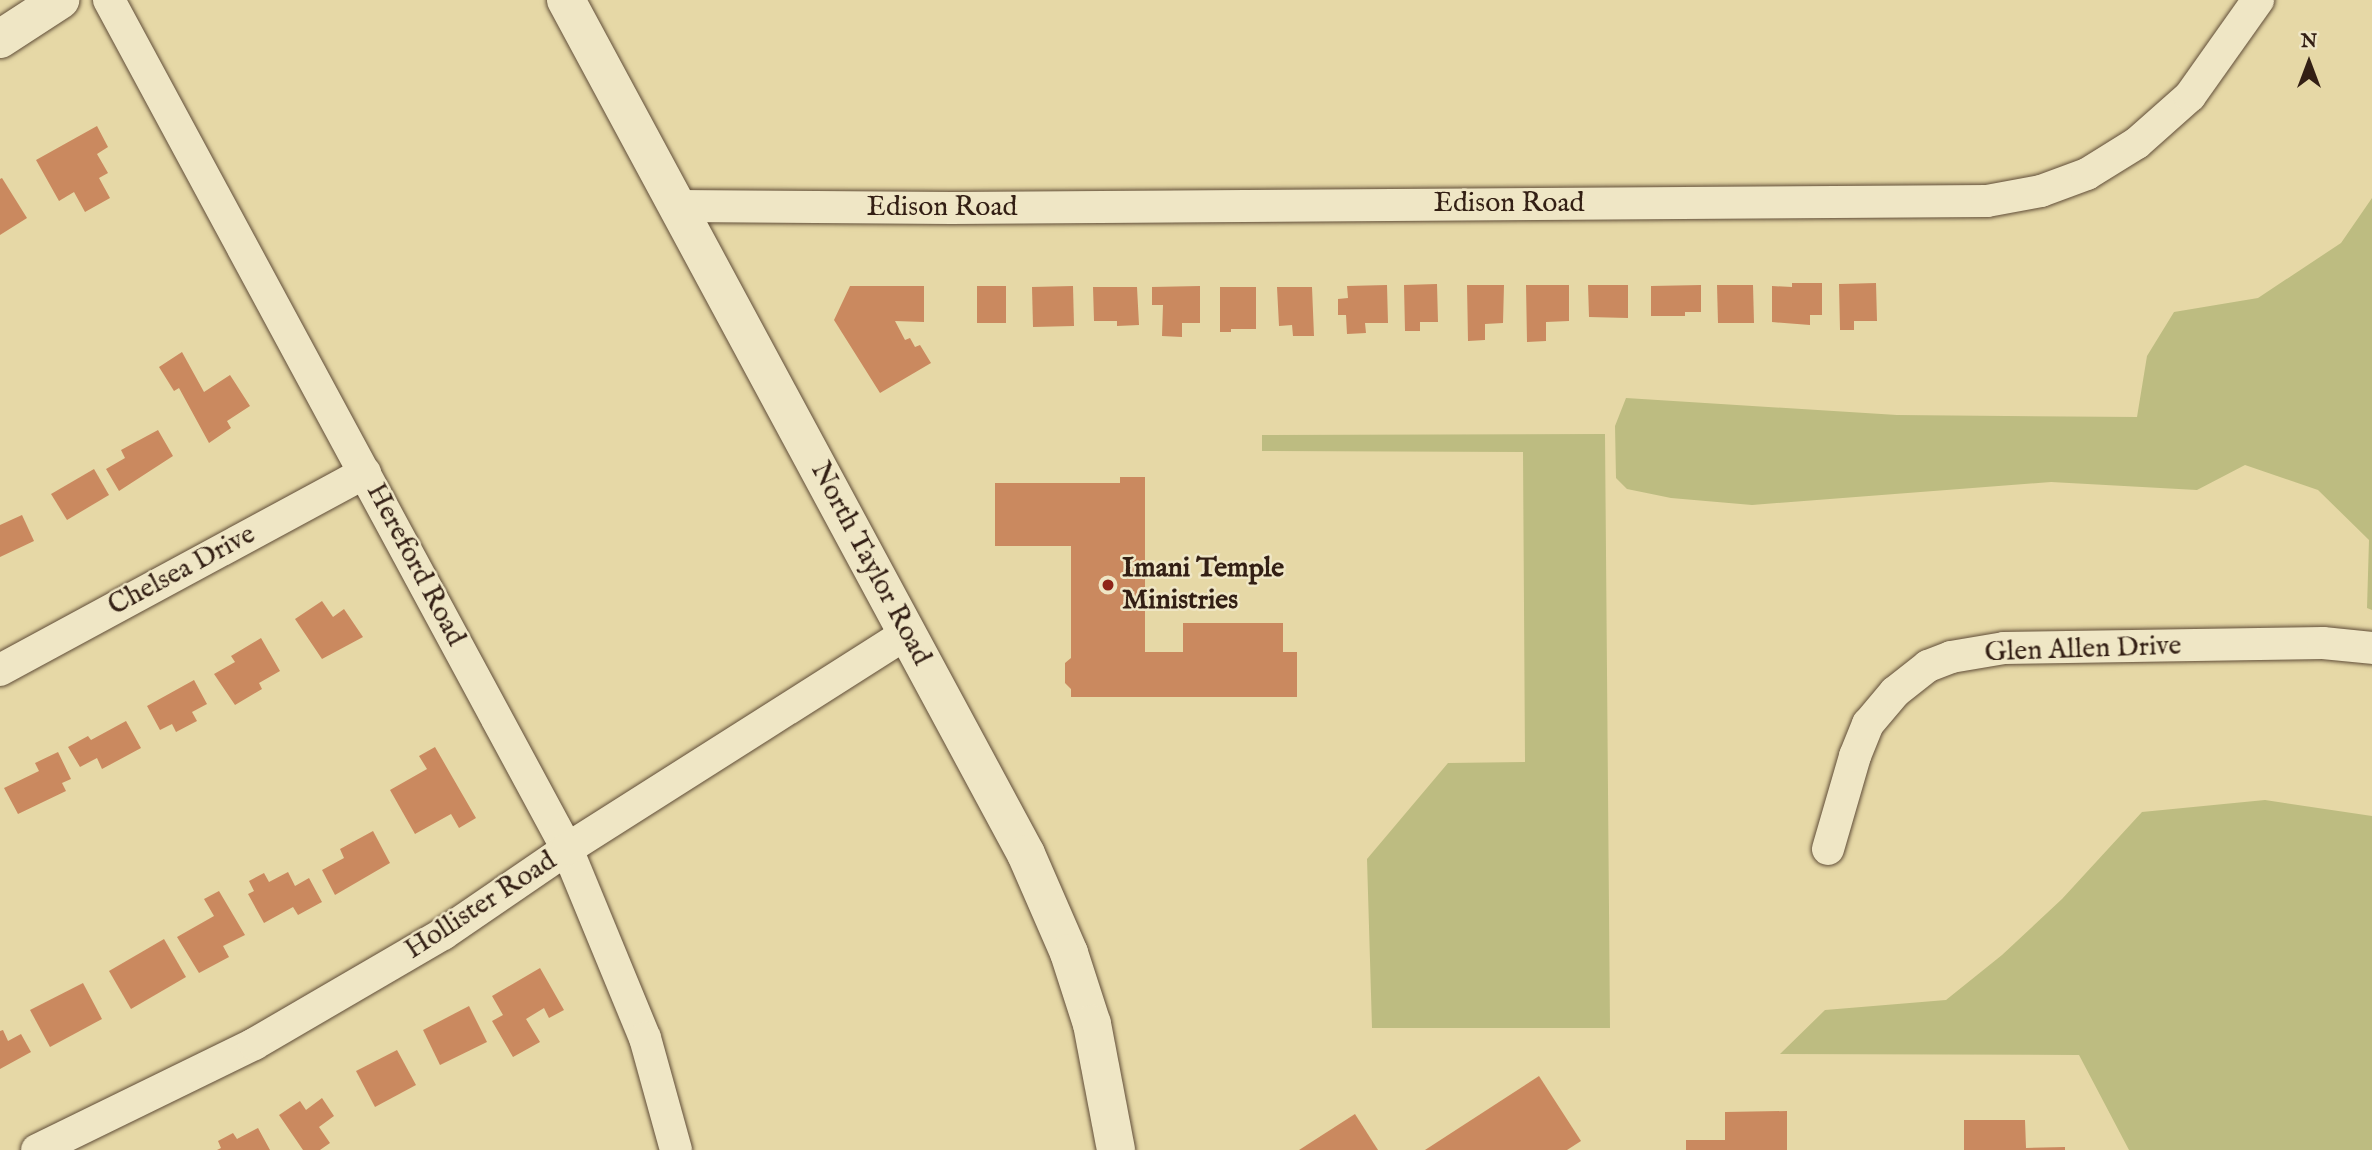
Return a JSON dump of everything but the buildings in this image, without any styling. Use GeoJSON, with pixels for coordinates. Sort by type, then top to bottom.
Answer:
{"type":"FeatureCollection","features":[{"type":"Feature","properties":{"kind":"street"},"geometry":{"type":"LineString","coordinates":[[0,39],[60,0]]}},
{"type":"Feature","properties":{"kind":"street","name":"Hereford Road"},"geometry":{"type":"LineString","coordinates":[[109,0],[567,849],[645,1038],[676,1150]]}},
{"type":"Feature","properties":{"kind":"street","name":"North Taylor Road"},"geometry":{"type":"LineString","coordinates":[[566,0],[1026,854],[1069,953],[1102,1065],[1116,1150]]}},
{"type":"Feature","properties":{"kind":"street","name":"Edison Road"},"geometry":{"type":"LineString","coordinates":[[679,206],[952,208],[1987,201],[2041,191],[2087,174],[2137,143],[2190,96],[2258,0]]}},
{"type":"Feature","properties":{"kind":"street","name":"Chelsea Drive"},"geometry":{"type":"LineString","coordinates":[[0,670],[365,472]]}},
{"type":"Feature","properties":{"kind":"street","name":"Hollister Road"},"geometry":{"type":"LineString","coordinates":[[37,1150],[254,1044],[443,934],[567,849],[908,633]]}},
{"type":"Feature","properties":{"kind":"street","name":"Glen Allen Drive"},"geometry":{"type":"LineString","coordinates":[[1828,849],[1855,756],[1868,724],[1895,692],[1928,666],[1951,657],[2004,648],[2323,643],[2372,648]]}},
{"type":"Feature","properties":{"kind":"shaded area"},"geometry":{"type":"Polygon","coordinates":[[[2372,198],[2372,610],[2367,608],[2369,540],[2318,490],[2245,465],[2197,490],[2051,482],[1752,505],[1671,498],[1627,489],[1616,478],[1615,426],[1626,398],[1897,415],[2137,417],[2147,356],[2174,312],[2258,298],[2341,243],[2372,198]]]}},
{"type":"Feature","properties":{"kind":"shaded area"},"geometry":{"type":"Polygon","coordinates":[[[1605,434],[1610,1028],[1372,1028],[1367,859],[1448,763],[1525,762],[1523,452],[1262,451],[1262,435],[1605,434]]]}},
{"type":"Feature","properties":{"kind":"shaded area"},"geometry":{"type":"Polygon","coordinates":[[[2265,800],[2372,816],[2372,1150],[2129,1150],[2079,1055],[1780,1054],[1825,1010],[1946,1000],[2002,955],[2062,899],[2142,812],[2265,800]]]}},
{"type":"Feature","properties":{"kind":"place","name":"Imani Temple Ministries"},"geometry":{"type":"Point","coordinates":[1108,585]}}]}
